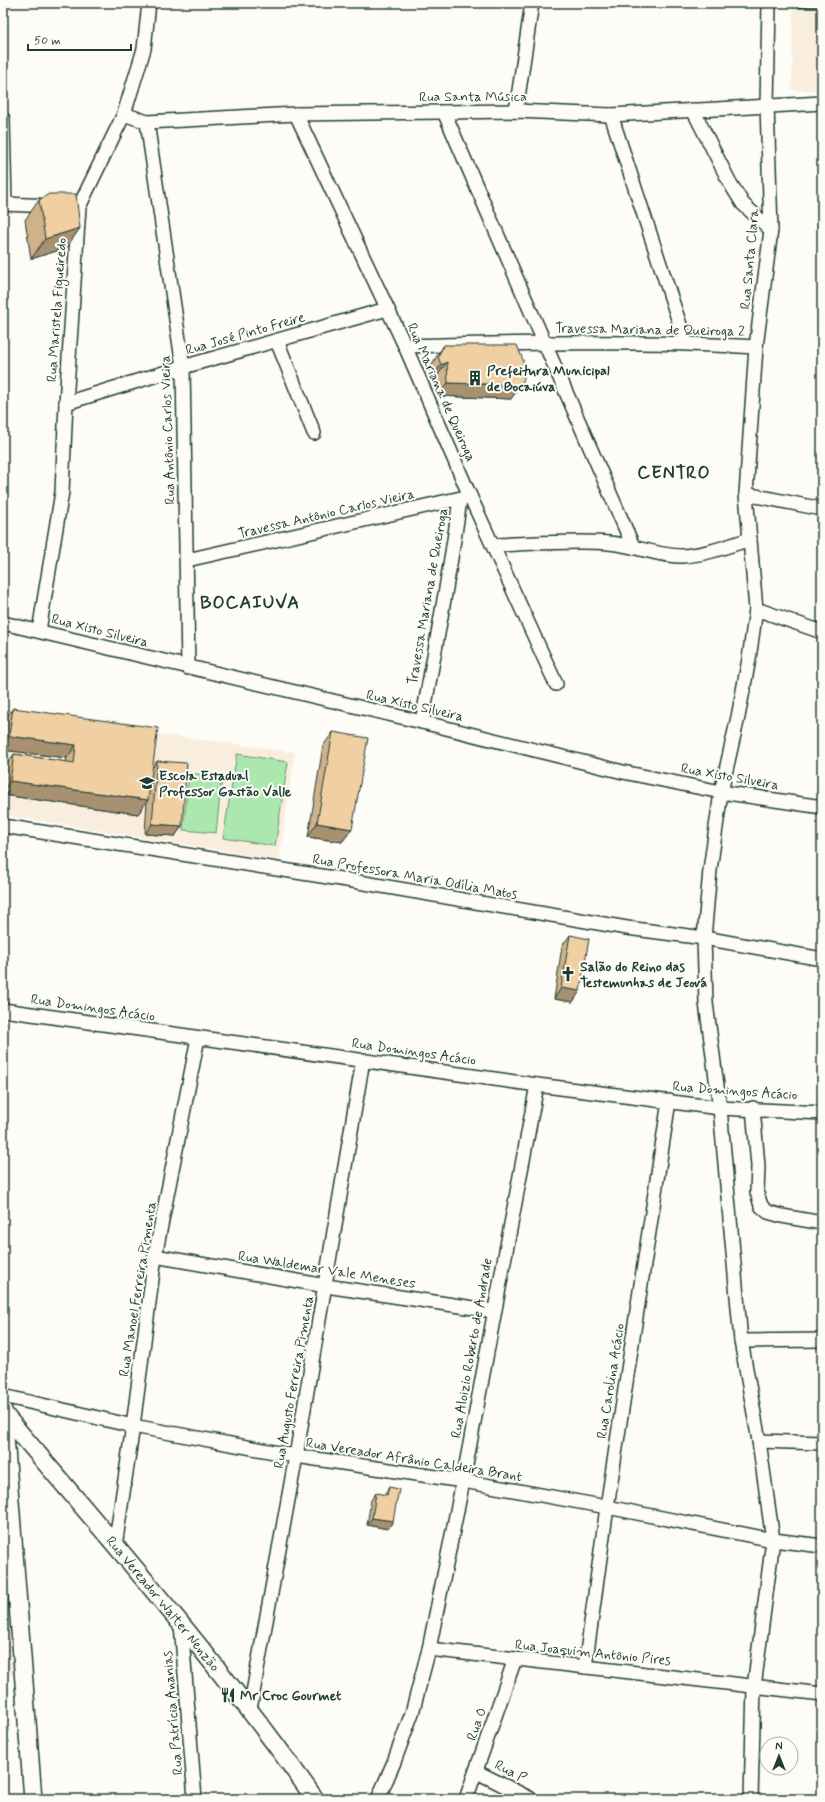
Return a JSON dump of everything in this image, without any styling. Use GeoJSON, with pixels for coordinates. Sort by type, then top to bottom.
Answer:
{"type":"FeatureCollection","features":[{"type":"Feature","properties":{"kind":"street","name":"Rua Maristela Figueiredo"},"geometry":{"type":"LineString","coordinates":[[39,631],[62,492],[66,403],[80,207],[124,114],[144,49],[149,3]]}},
{"type":"Feature","properties":{"kind":"street"},"geometry":{"type":"LineString","coordinates":[[516,111],[532,3]]}},
{"type":"Feature","properties":{"kind":"street","name":"Rua Santa Clara"},"geometry":{"type":"LineString","coordinates":[[751,1799],[754,1686],[773,1540],[759,1442],[741,1341],[720,1108],[706,1002],[704,938],[710,870],[721,792],[746,674],[756,609],[746,494],[756,347],[771,230],[767,105],[769,3]]}},
{"type":"Feature","properties":{"kind":"street","name":"Rua Santa Música"},"geometry":{"type":"LineString","coordinates":[[124,114],[147,122],[296,114],[516,111],[611,115],[822,103]]}},
{"type":"Feature","properties":{"kind":"street"},"geometry":{"type":"LineString","coordinates":[[693,110],[743,204],[771,230]]}},
{"type":"Feature","properties":{"kind":"street"},"geometry":{"type":"LineString","coordinates":[[444,112],[543,343],[633,546]]}},
{"type":"Feature","properties":{"kind":"street","name":"Rua Mariana de Queiroga"},"geometry":{"type":"LineString","coordinates":[[296,114],[405,346],[465,497],[493,545],[556,684]]}},
{"type":"Feature","properties":{"kind":"street"},"geometry":{"type":"LineString","coordinates":[[611,115],[686,343]]}},
{"type":"Feature","properties":{"kind":"street"},"geometry":{"type":"LineString","coordinates":[[3,119],[4,204],[80,207]]}},
{"type":"Feature","properties":{"kind":"street","name":"Rua Antônio Carlos Vieira"},"geometry":{"type":"LineString","coordinates":[[147,122],[183,367],[188,668]]}},
{"type":"Feature","properties":{"kind":"street","name":"Rua José Pinto Freire"},"geometry":{"type":"LineString","coordinates":[[66,403],[183,367],[277,342],[387,309]]}},
{"type":"Feature","properties":{"kind":"street"},"geometry":{"type":"LineString","coordinates":[[277,342],[314,433]]}},
{"type":"Feature","properties":{"kind":"street"},"geometry":{"type":"LineString","coordinates":[[405,346],[543,343]]}},
{"type":"Feature","properties":{"kind":"street","name":"Travessa Mariana de Queiroga 2"},"geometry":{"type":"LineString","coordinates":[[543,343],[686,343],[756,347]]}},
{"type":"Feature","properties":{"kind":"street"},"geometry":{"type":"LineString","coordinates":[[746,494],[822,509]]}},
{"type":"Feature","properties":{"kind":"street","name":"Travessa Antônio Carlos Vieira"},"geometry":{"type":"LineString","coordinates":[[187,560],[465,497]]}},
{"type":"Feature","properties":{"kind":"street","name":"Travessa Mariana de Queiroga"},"geometry":{"type":"LineString","coordinates":[[422,722],[443,602],[465,497]]}},
{"type":"Feature","properties":{"kind":"street"},"geometry":{"type":"LineString","coordinates":[[493,545],[586,542],[633,546],[653,553],[682,556],[710,551],[750,539]]}},
{"type":"Feature","properties":{"kind":"street"},"geometry":{"type":"LineString","coordinates":[[756,609],[822,632]]}},
{"type":"Feature","properties":{"kind":"street","name":"Rua Xisto Silveira"},"geometry":{"type":"LineString","coordinates":[[3,623],[188,668],[422,722],[623,772],[721,792],[822,807]]}},
{"type":"Feature","properties":{"kind":"street","name":"Rua Professora Maria Odília Matos"},"geometry":{"type":"LineString","coordinates":[[3,826],[347,880],[627,928],[704,938],[822,959]]}},
{"type":"Feature","properties":{"kind":"street","name":"Rua Domingos Acácio"},"geometry":{"type":"LineString","coordinates":[[3,1010],[363,1060],[536,1086],[720,1108],[753,1108],[822,1113]]}},
{"type":"Feature","properties":{"kind":"street","name":"Rua Manoel Ferreira Pimenta"},"geometry":{"type":"LineString","coordinates":[[115,1546],[133,1426],[155,1256],[198,1038]]}},
{"type":"Feature","properties":{"kind":"street","name":"Rua Augusto Ferreira Pimenta"},"geometry":{"type":"LineString","coordinates":[[250,1709],[326,1286],[363,1060]]}},
{"type":"Feature","properties":{"kind":"street","name":"Rua Aloizio Roberto de Andrade"},"geometry":{"type":"LineString","coordinates":[[378,1799],[394,1762],[412,1713],[429,1649],[463,1482],[536,1086]]}},
{"type":"Feature","properties":{"kind":"street","name":"Rua Carolina Acácio"},"geometry":{"type":"LineString","coordinates":[[586,1666],[607,1507],[669,1101]]}},
{"type":"Feature","properties":{"kind":"street"},"geometry":{"type":"LineString","coordinates":[[753,1108],[758,1166],[758,1192],[761,1206],[768,1212],[782,1216],[822,1223]]}},
{"type":"Feature","properties":{"kind":"street","name":"Rua Waldemar Vale Meneses"},"geometry":{"type":"LineString","coordinates":[[155,1256],[326,1286],[494,1311]]}},
{"type":"Feature","properties":{"kind":"street"},"geometry":{"type":"LineString","coordinates":[[741,1341],[822,1340]]}},
{"type":"Feature","properties":{"kind":"street","name":"Rua Vereador Afrânio Caldeira Brant"},"geometry":{"type":"LineString","coordinates":[[3,1396],[133,1426],[296,1456],[463,1482],[607,1507],[773,1540],[822,1546]]}},
{"type":"Feature","properties":{"kind":"street"},"geometry":{"type":"LineString","coordinates":[[3,1410],[33,1799]]}},
{"type":"Feature","properties":{"kind":"street","name":"Rua Vereador Walter Nenzão"},"geometry":{"type":"LineString","coordinates":[[3,1413],[181,1624],[250,1709],[315,1799]]}},
{"type":"Feature","properties":{"kind":"street"},"geometry":{"type":"LineString","coordinates":[[759,1442],[822,1443]]}},
{"type":"Feature","properties":{"kind":"street","name":"Rua Patrícia Ananias"},"geometry":{"type":"LineString","coordinates":[[181,1624],[195,1799]]}},
{"type":"Feature","properties":{"kind":"street","name":"Rua Joaquim Antônio Pires"},"geometry":{"type":"LineString","coordinates":[[429,1649],[822,1694]]}},
{"type":"Feature","properties":{"kind":"street","name":"Rua O"},"geometry":{"type":"LineString","coordinates":[[466,1799],[477,1772],[515,1659]]}},
{"type":"Feature","properties":{"kind":"street","name":"Rua P"},"geometry":{"type":"LineString","coordinates":[[477,1772],[531,1799]]}},
{"type":"Feature","properties":{"kind":"shaded area"},"geometry":{"type":"Polygon","coordinates":[[[793,3],[822,3],[822,90],[792,90],[793,3]]]}},
{"type":"Feature","properties":{"kind":"shaded area","name":"Escola Estadual Professor Gastão Valle"},"geometry":{"type":"Polygon","coordinates":[[[3,722],[164,735],[295,752],[279,860],[3,815],[3,722]]]}},
{"type":"Feature","properties":{"kind":"shaded area"},"geometry":{"type":"Polygon","coordinates":[[[3,1546],[15,1674],[3,1675],[3,1546]]]}},
{"type":"Feature","properties":{"kind":"green space"},"geometry":{"type":"Polygon","coordinates":[[[237,754],[288,762],[275,846],[223,838],[237,754]]]}},
{"type":"Feature","properties":{"kind":"green space"},"geometry":{"type":"Polygon","coordinates":[[[189,773],[222,777],[216,833],[183,830],[189,773]]]}},
{"type":"Feature","properties":{"kind":"building"},"geometry":{"type":"Polygon","coordinates":[[[49,194],[76,194],[80,228],[45,239],[39,200],[49,194]]]}},
{"type":"Feature","properties":{"kind":"building"},"geometry":{"type":"Polygon","coordinates":[[[444,345],[517,345],[523,360],[524,379],[521,385],[448,383],[447,362],[441,365],[438,356],[444,345]]]}},
{"type":"Feature","properties":{"kind":"building"},"geometry":{"type":"Polygon","coordinates":[[[13,708],[158,728],[148,800],[10,781],[14,754],[74,763],[76,745],[9,736],[13,708]]]}},
{"type":"Feature","properties":{"kind":"building"},"geometry":{"type":"Polygon","coordinates":[[[333,732],[368,738],[352,829],[317,823],[333,732]]]}},
{"type":"Feature","properties":{"kind":"building"},"geometry":{"type":"Polygon","coordinates":[[[157,761],[187,763],[182,826],[152,824],[157,761]]]}},
{"type":"Feature","properties":{"kind":"building"},"geometry":{"type":"Polygon","coordinates":[[[570,935],[589,939],[580,991],[561,988],[570,935]]]}},
{"type":"Feature","properties":{"kind":"building"},"geometry":{"type":"Polygon","coordinates":[[[389,1487],[399,1489],[393,1521],[372,1518],[376,1493],[387,1495],[389,1487]]]}},
{"type":"Feature","properties":{"kind":"place","name":"Prefeitura Municipal de Bocaiúva"},"geometry":{"type":"Point","coordinates":[475,378]}},
{"type":"Feature","properties":{"kind":"place","name":"Escola Estadual Professor Gastão Valle"},"geometry":{"type":"Point","coordinates":[147,783]}},
{"type":"Feature","properties":{"kind":"place","name":"Salão do Reino das Testemunhas de Jeová"},"geometry":{"type":"Point","coordinates":[568,974]}},
{"type":"Feature","properties":{"kind":"place","name":"Mr Croc Gourmet"},"geometry":{"type":"Point","coordinates":[228,1695]}},
{"type":"Feature","properties":{"kind":"district","name":"CENTRO"},"geometry":{"type":"Point","coordinates":[674,472]}},
{"type":"Feature","properties":{"kind":"district","name":"BOCAIUVA"},"geometry":{"type":"Point","coordinates":[250,602]}}]}
